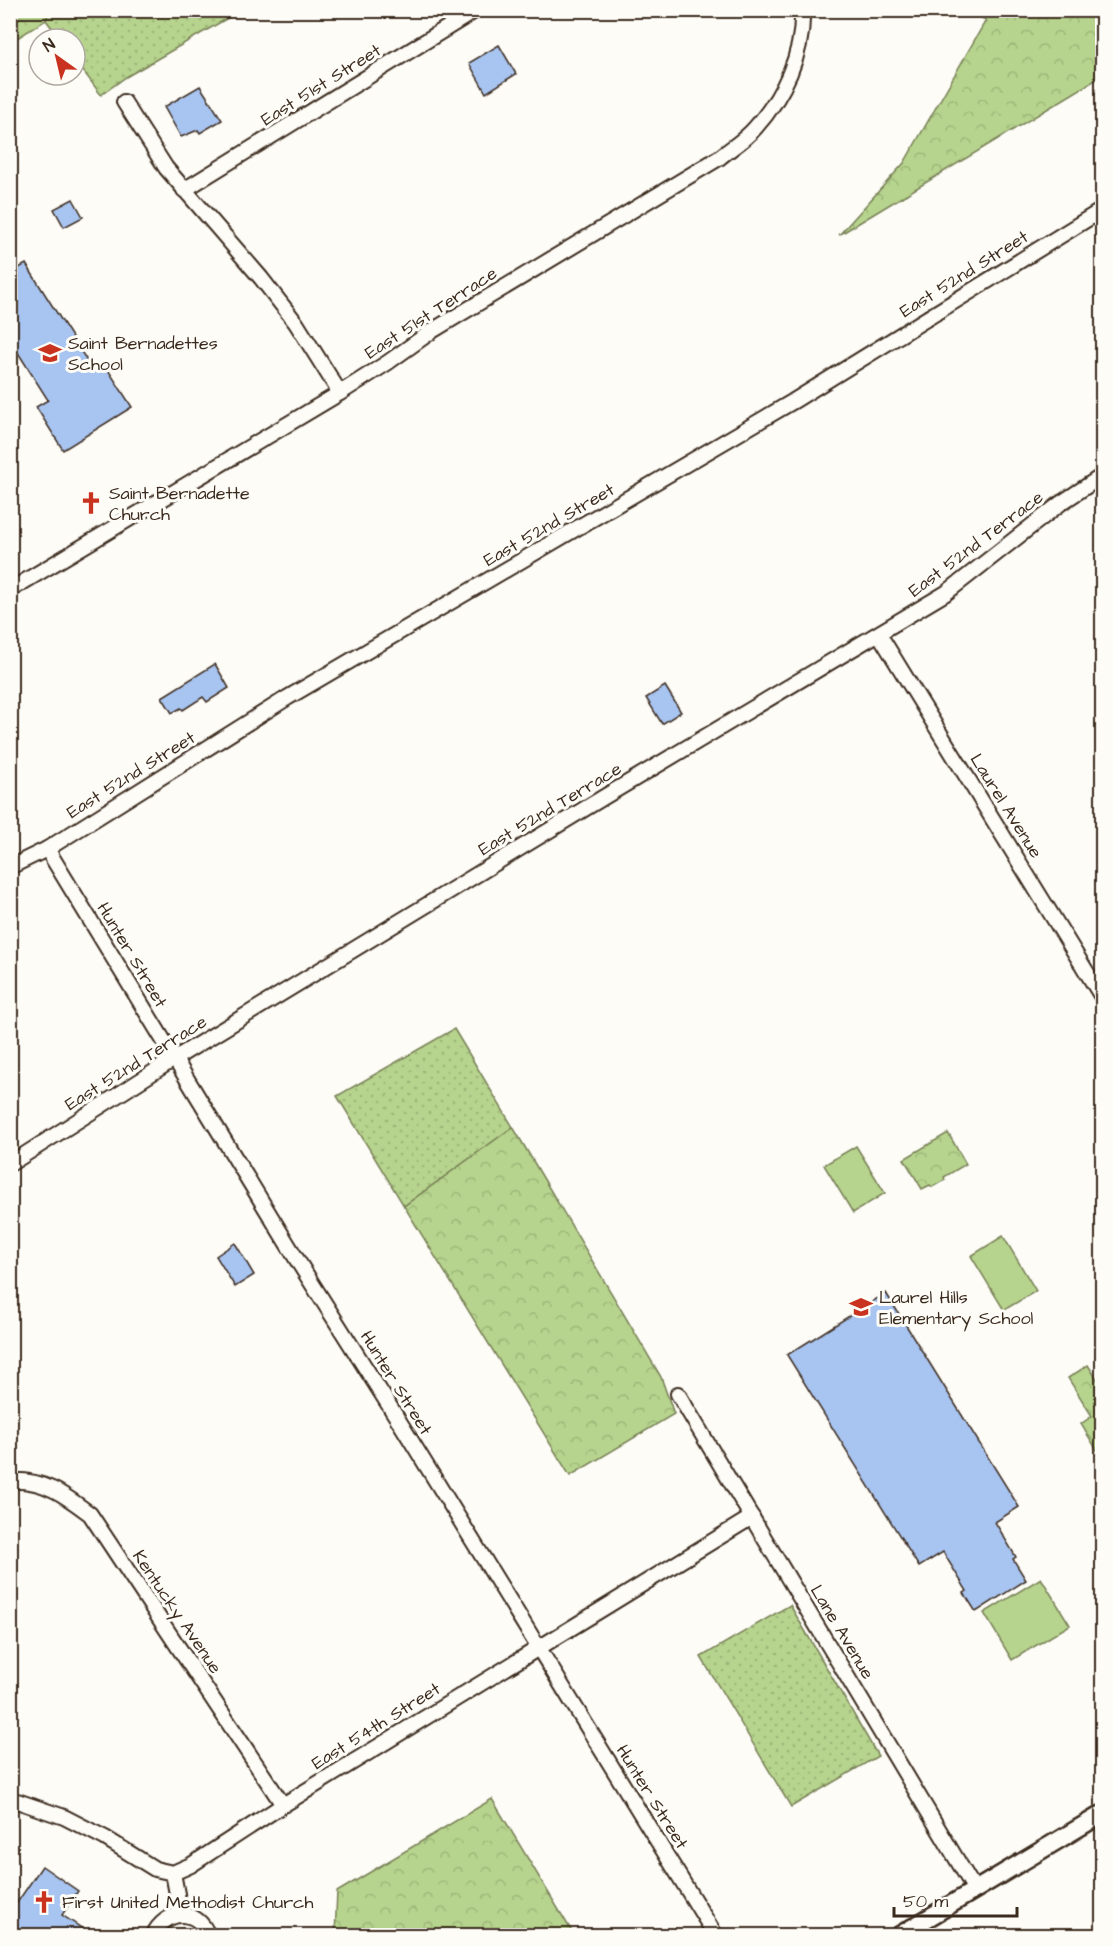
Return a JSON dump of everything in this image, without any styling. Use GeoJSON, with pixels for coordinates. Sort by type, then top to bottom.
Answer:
{"type":"FeatureCollection","features":[{"type":"Feature","properties":{"kind":"street","name":"East 51st Street"},"geometry":{"type":"LineString","coordinates":[[184,190],[476,10]]}},
{"type":"Feature","properties":{"kind":"street","name":"East 51st Terrace"},"geometry":{"type":"LineString","coordinates":[[10,590],[340,393],[432,331],[719,158],[754,130],[781,94],[797,53],[802,10]]}},
{"type":"Feature","properties":{"kind":"street"},"geometry":{"type":"LineString","coordinates":[[124,102],[166,168],[296,323],[340,393]]}},
{"type":"Feature","properties":{"kind":"street","name":"East 52nd Street"},"geometry":{"type":"LineString","coordinates":[[10,867],[47,849],[287,698],[783,408],[1102,210]]}},
{"type":"Feature","properties":{"kind":"street","name":"East 52nd Terrace"},"geometry":{"type":"LineString","coordinates":[[10,1164],[174,1059],[604,796],[946,593],[1060,503],[1102,476]]}},
{"type":"Feature","properties":{"kind":"street","name":"Laurel Avenue"},"geometry":{"type":"LineString","coordinates":[[879,634],[1102,997]]}},
{"type":"Feature","properties":{"kind":"street","name":"Hunter Street"},"geometry":{"type":"LineString","coordinates":[[47,849],[305,1273],[716,1935]]}},
{"type":"Feature","properties":{"kind":"street","name":"Lane Avenue"},"geometry":{"type":"LineString","coordinates":[[678,1394],[975,1890]]}},
{"type":"Feature","properties":{"kind":"street","name":"Kentucky Avenue"},"geometry":{"type":"LineString","coordinates":[[10,1481],[25,1480],[60,1491],[90,1514],[283,1805]]}},
{"type":"Feature","properties":{"kind":"street","name":"East 54th Street"},"geometry":{"type":"LineString","coordinates":[[173,1873],[190,1865],[283,1805],[752,1517]]}},
{"type":"Feature","properties":{"kind":"street"},"geometry":{"type":"LineString","coordinates":[[10,1801],[64,1817],[105,1838],[155,1869],[173,1873],[181,1915]]}},
{"type":"Feature","properties":{"kind":"street"},"geometry":{"type":"LineString","coordinates":[[900,1935],[1102,1814]]}},
{"type":"Feature","properties":{"kind":"street"},"geometry":{"type":"LineString","coordinates":[[153,1935],[164,1920],[181,1915],[199,1921],[208,1935]]}},
{"type":"Feature","properties":{"kind":"green space"},"geometry":{"type":"Polygon","coordinates":[[[11,10],[49,10],[46,20],[35,27],[27,27],[27,32],[11,42],[11,10]]]}},
{"type":"Feature","properties":{"kind":"green space"},"geometry":{"type":"Polygon","coordinates":[[[49,10],[240,11],[126,77],[101,95],[87,76],[87,27],[51,27],[46,20],[49,10]]]}},
{"type":"Feature","properties":{"kind":"green space"},"geometry":{"type":"Polygon","coordinates":[[[965,11],[1088,11],[1102,32],[1102,76],[839,235],[904,163],[986,20],[965,11]]]}},
{"type":"Feature","properties":{"kind":"green space"},"geometry":{"type":"Polygon","coordinates":[[[454,1029],[513,1127],[404,1206],[337,1096],[454,1029]]]}},
{"type":"Feature","properties":{"kind":"green space"},"geometry":{"type":"Polygon","coordinates":[[[513,1127],[661,1377],[674,1414],[570,1476],[404,1206],[513,1127]]]}},
{"type":"Feature","properties":{"kind":"green space"},"geometry":{"type":"Polygon","coordinates":[[[948,1133],[966,1164],[944,1177],[945,1180],[922,1189],[904,1159],[948,1133]]]}},
{"type":"Feature","properties":{"kind":"green space"},"geometry":{"type":"Polygon","coordinates":[[[856,1146],[885,1193],[853,1213],[824,1165],[856,1146]]]}},
{"type":"Feature","properties":{"kind":"green space"},"geometry":{"type":"Polygon","coordinates":[[[1003,1236],[1036,1291],[1004,1310],[971,1256],[1003,1236]]]}},
{"type":"Feature","properties":{"kind":"green space"},"geometry":{"type":"Polygon","coordinates":[[[1088,1365],[1102,1387],[1101,1457],[1081,1424],[1092,1416],[1068,1378],[1088,1365]]]}},
{"type":"Feature","properties":{"kind":"green space"},"geometry":{"type":"Polygon","coordinates":[[[1041,1578],[1070,1625],[1012,1660],[984,1613],[1041,1578]]]}},
{"type":"Feature","properties":{"kind":"green space"},"geometry":{"type":"Polygon","coordinates":[[[790,1605],[878,1756],[791,1807],[701,1657],[790,1605]]]}},
{"type":"Feature","properties":{"kind":"green space"},"geometry":{"type":"Polygon","coordinates":[[[492,1799],[574,1935],[335,1935],[337,1892],[492,1799]]]}},
{"type":"Feature","properties":{"kind":"building"},"geometry":{"type":"Polygon","coordinates":[[[499,45],[516,74],[486,93],[469,63],[499,45]]]}},
{"type":"Feature","properties":{"kind":"building"},"geometry":{"type":"Polygon","coordinates":[[[200,86],[222,120],[200,133],[198,130],[181,137],[164,107],[200,86]]]}},
{"type":"Feature","properties":{"kind":"building"},"geometry":{"type":"Polygon","coordinates":[[[73,199],[83,217],[64,227],[54,209],[73,199]]]}},
{"type":"Feature","properties":{"kind":"building","name":"Saint Bernadettes School"},"geometry":{"type":"Polygon","coordinates":[[[26,264],[94,372],[105,365],[132,407],[63,450],[36,407],[48,400],[10,340],[10,273],[26,264]]]}},
{"type":"Feature","properties":{"kind":"building"},"geometry":{"type":"Polygon","coordinates":[[[215,664],[229,688],[207,702],[203,697],[183,710],[181,708],[172,713],[162,697],[215,664]]]}},
{"type":"Feature","properties":{"kind":"building"},"geometry":{"type":"Polygon","coordinates":[[[665,686],[681,712],[662,724],[646,698],[665,686]]]}},
{"type":"Feature","properties":{"kind":"building"},"geometry":{"type":"Polygon","coordinates":[[[235,1243],[254,1275],[235,1287],[216,1256],[235,1243]]]}},
{"type":"Feature","properties":{"kind":"building"},"geometry":{"type":"Polygon","coordinates":[[[886,1293],[1019,1507],[995,1522],[1016,1557],[1013,1559],[1026,1580],[976,1612],[964,1593],[967,1591],[943,1552],[919,1567],[787,1355],[886,1293]]]}},
{"type":"Feature","properties":{"kind":"building","name":"First United Methodist Church"},"geometry":{"type":"Polygon","coordinates":[[[42,1866],[78,1891],[62,1915],[92,1935],[18,1935],[10,1930],[10,1913],[42,1866]]]}},
{"type":"Feature","properties":{"kind":"place","name":"Saint Bernadettes School"},"geometry":{"type":"Point","coordinates":[50,353]}},
{"type":"Feature","properties":{"kind":"place","name":"Saint Bernadette Church"},"geometry":{"type":"Point","coordinates":[91,503]}},
{"type":"Feature","properties":{"kind":"place","name":"Laurel Hills Elementary School"},"geometry":{"type":"Point","coordinates":[861,1307]}},
{"type":"Feature","properties":{"kind":"place","name":"First United Methodist Church"},"geometry":{"type":"Point","coordinates":[44,1902]}}]}
